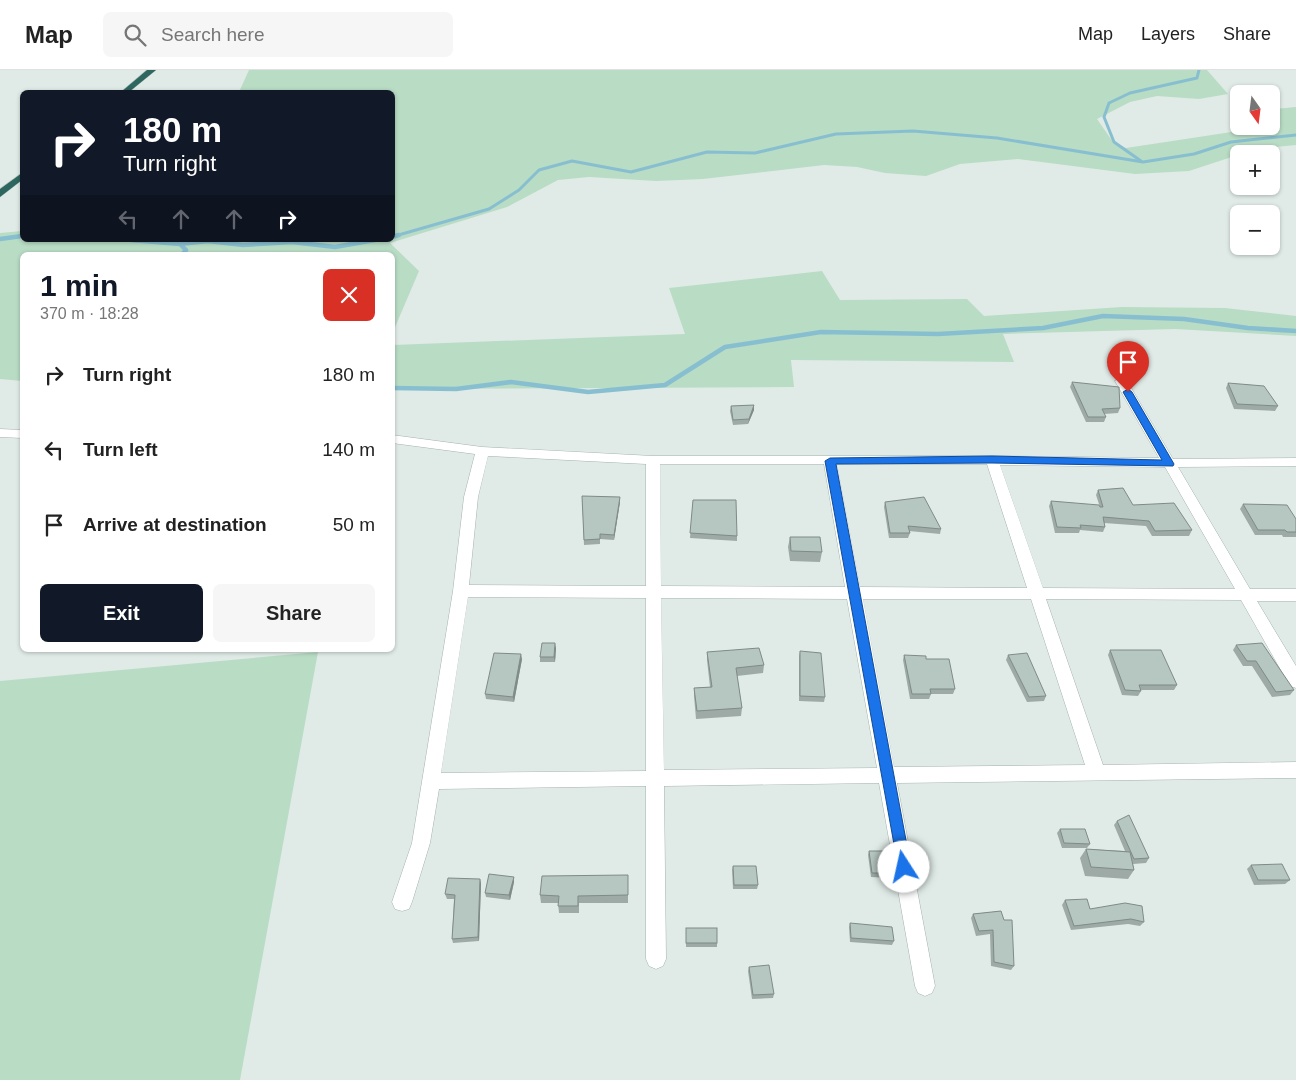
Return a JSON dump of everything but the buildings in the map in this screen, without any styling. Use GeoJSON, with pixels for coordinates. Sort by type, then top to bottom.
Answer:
{"type":"FeatureCollection","features":[{"type":"Feature","properties":{"kind":"highway"},"geometry":{"type":"LineString","coordinates":[[127,90],[152,70]]}},
{"type":"Feature","properties":{"kind":"highway"},"geometry":{"type":"LineString","coordinates":[[0,194],[20,178]]}},
{"type":"Feature","properties":{"kind":"street"},"geometry":{"type":"LineString","coordinates":[[1121,381],[1296,681]]}},
{"type":"Feature","properties":{"kind":"street"},"geometry":{"type":"LineString","coordinates":[[0,433],[20,434]]}},
{"type":"Feature","properties":{"kind":"street"},"geometry":{"type":"LineString","coordinates":[[395,439],[482,451],[653,460],[992,460],[1169,464],[1296,462]]}},
{"type":"Feature","properties":{"kind":"street"},"geometry":{"type":"LineString","coordinates":[[402,902],[421,843],[461,591],[470,497],[482,451]]}},
{"type":"Feature","properties":{"kind":"street"},"geometry":{"type":"LineString","coordinates":[[653,460],[656,959]]}},
{"type":"Feature","properties":{"kind":"street"},"geometry":{"type":"LineString","coordinates":[[992,460],[1097,773]]}},
{"type":"Feature","properties":{"kind":"street"},"geometry":{"type":"LineString","coordinates":[[830,461],[925,986]]}},
{"type":"Feature","properties":{"kind":"street"},"geometry":{"type":"LineString","coordinates":[[461,591],[1296,595]]}},
{"type":"Feature","properties":{"kind":"street"},"geometry":{"type":"LineString","coordinates":[[431,781],[655,780],[1296,770]]}},
{"type":"Feature","properties":{"kind":"green space"},"geometry":{"type":"Polygon","coordinates":[[[249,70],[1207,70],[1228,94],[1199,99],[1157,96],[1130,102],[1097,119],[1113,142],[1126,148],[1230,132],[1230,135],[1280,135],[1280,109],[1296,107],[1296,145],[1280,147],[1280,145],[1230,145],[1230,158],[1189,171],[1135,174],[1018,159],[960,164],[926,176],[885,173],[857,167],[824,165],[703,179],[656,181],[589,177],[558,180],[507,207],[395,241],[395,90],[240,90],[249,70]]]}},
{"type":"Feature","properties":{"kind":"green space"},"geometry":{"type":"Polygon","coordinates":[[[20,231],[20,242],[393,242],[390,243],[419,271],[395,327],[395,252],[20,252],[20,381],[0,379],[0,233],[20,231]]]}},
{"type":"Feature","properties":{"kind":"green space"},"geometry":{"type":"Polygon","coordinates":[[[822,271],[840,300],[967,299],[984,316],[1122,307],[1225,308],[1296,316],[1296,336],[1175,329],[1003,334],[1014,362],[791,360],[794,387],[395,389],[395,345],[685,334],[669,288],[822,271]]]}},
{"type":"Feature","properties":{"kind":"green space"},"geometry":{"type":"Polygon","coordinates":[[[318,652],[240,1080],[0,1080],[0,681],[318,652]]]}},
{"type":"Feature","properties":{"kind":"waterway"},"geometry":{"type":"LineString","coordinates":[[1141,161],[1114,142],[1104,117],[1109,103],[1130,93],[1197,78],[1199,70]]}},
{"type":"Feature","properties":{"kind":"waterway"},"geometry":{"type":"LineString","coordinates":[[395,236],[489,209],[519,190],[539,170],[572,161],[631,172],[707,152],[755,153],[836,134],[913,131],[997,138],[1143,162],[1194,154],[1231,142],[1296,135]]}},
{"type":"Feature","properties":{"kind":"waterway"},"geometry":{"type":"LineString","coordinates":[[395,236],[399,235]]}},
{"type":"Feature","properties":{"kind":"waterway"},"geometry":{"type":"LineString","coordinates":[[0,239],[20,236]]}},
{"type":"Feature","properties":{"kind":"waterway"},"geometry":{"type":"LineString","coordinates":[[156,242],[180,244]]}},
{"type":"Feature","properties":{"kind":"waterway"},"geometry":{"type":"LineString","coordinates":[[180,244],[199,242]]}},
{"type":"Feature","properties":{"kind":"waterway"},"geometry":{"type":"LineString","coordinates":[[217,242],[243,245],[292,242]]}},
{"type":"Feature","properties":{"kind":"waterway"},"geometry":{"type":"LineString","coordinates":[[292,242],[335,247],[364,242]]}},
{"type":"Feature","properties":{"kind":"waterway"},"geometry":{"type":"LineString","coordinates":[[180,244],[186,250],[184,252]]}},
{"type":"Feature","properties":{"kind":"waterway"},"geometry":{"type":"LineString","coordinates":[[395,388],[456,389],[511,382],[588,392],[665,385],[725,347],[821,332],[938,334],[1043,328],[1103,316],[1184,319],[1248,328],[1296,331]]}},
{"type":"Feature","properties":{"kind":"route"},"geometry":{"type":"LineString","coordinates":[[904,867],[830,461],[992,460],[1169,464],[1128,392]]}}]}
